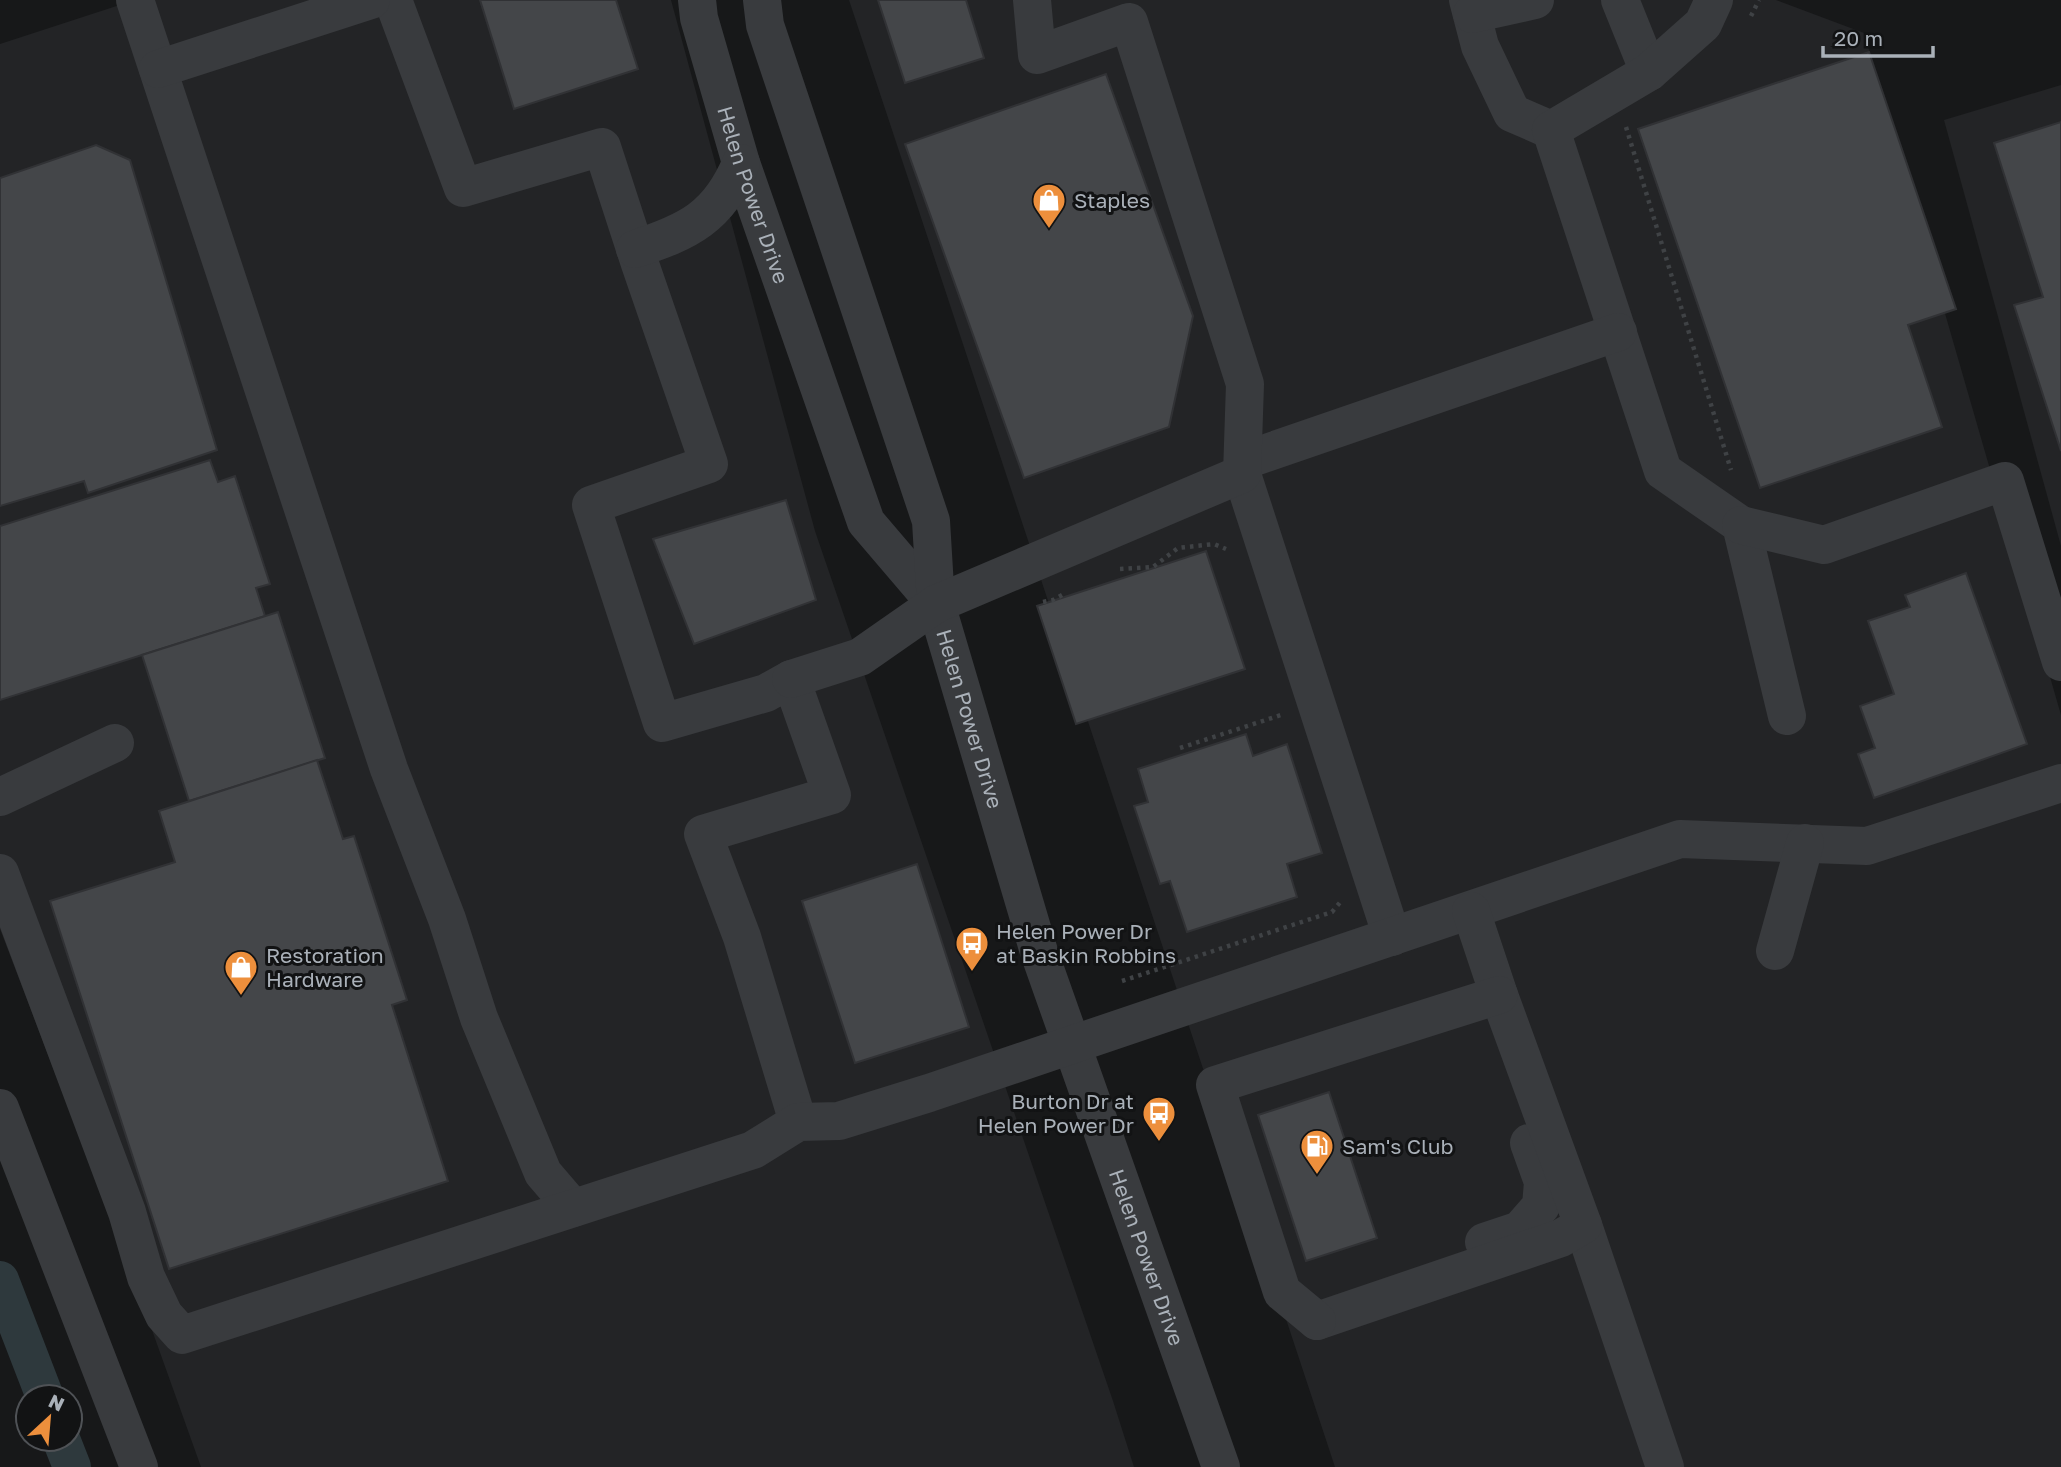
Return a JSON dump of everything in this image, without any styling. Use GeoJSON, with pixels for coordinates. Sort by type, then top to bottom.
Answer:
{"type":"FeatureCollection","features":[{"type":"Feature","properties":{"kind":"street"},"geometry":{"type":"LineString","coordinates":[[135,0],[389,769],[447,919],[479,1018],[543,1173],[573,1208]]}},
{"type":"Feature","properties":{"kind":"street"},"geometry":{"type":"LineString","coordinates":[[158,69],[371,0]]}},
{"type":"Feature","properties":{"kind":"street"},"geometry":{"type":"LineString","coordinates":[[393,0],[463,188],[603,147],[709,464],[591,505],[662,723],[766,693],[792,680],[860,657],[936,604],[1242,468],[1618,332]]}},
{"type":"Feature","properties":{"kind":"street","name":"Helen Power Drive"},"geometry":{"type":"LineString","coordinates":[[697,0],[699,18],[741,163],[866,522],[936,604]]}},
{"type":"Feature","properties":{"kind":"street","name":"Helen Power Drive"},"geometry":{"type":"LineString","coordinates":[[762,0],[765,25],[931,521],[936,604],[1039,952],[1221,1467]]}},
{"type":"Feature","properties":{"kind":"street"},"geometry":{"type":"LineString","coordinates":[[1032,0],[1037,55],[1128,11],[1245,384],[1242,468],[1392,937]]}},
{"type":"Feature","properties":{"kind":"street"},"geometry":{"type":"LineString","coordinates":[[1535,0],[1470,7],[1480,46],[1511,113],[1551,130],[1663,471],[1741,525],[1824,544],[2005,481],[2061,661]]}},
{"type":"Feature","properties":{"kind":"street"},"geometry":{"type":"LineString","coordinates":[[1620,0],[1649,72]]}},
{"type":"Feature","properties":{"kind":"street"},"geometry":{"type":"LineString","coordinates":[[1551,130],[1649,72],[1703,24],[1714,0]]}},
{"type":"Feature","properties":{"kind":"street"},"geometry":{"type":"LineString","coordinates":[[635,249],[679,234],[707,215],[731,187],[741,163]]}},
{"type":"Feature","properties":{"kind":"street"},"geometry":{"type":"LineString","coordinates":[[1741,525],[1787,716]]}},
{"type":"Feature","properties":{"kind":"street"},"geometry":{"type":"LineString","coordinates":[[792,680],[832,795],[703,834],[742,937],[797,1122]]}},
{"type":"Feature","properties":{"kind":"street"},"geometry":{"type":"LineString","coordinates":[[0,797],[115,743]]}},
{"type":"Feature","properties":{"kind":"street"},"geometry":{"type":"LineString","coordinates":[[0,873],[127,1212],[146,1277],[164,1315],[182,1335],[753,1150],[797,1122],[839,1121],[1072,1046],[1680,839],[1867,846],[2061,783]]}},
{"type":"Feature","properties":{"kind":"street"},"geometry":{"type":"LineString","coordinates":[[1775,951],[1805,843]]}},
{"type":"Feature","properties":{"kind":"street"},"geometry":{"type":"LineString","coordinates":[[1471,911],[1583,1225],[1665,1467]]}},
{"type":"Feature","properties":{"kind":"street"},"geometry":{"type":"LineString","coordinates":[[1317,1321],[1282,1292],[1215,1085],[1499,995]]}},
{"type":"Feature","properties":{"kind":"street"},"geometry":{"type":"LineString","coordinates":[[1317,1321],[1334,1294],[1520,1230],[1541,1206],[1543,1182],[1492,1038],[1499,995]]}},
{"type":"Feature","properties":{"kind":"street"},"geometry":{"type":"LineString","coordinates":[[0,1108],[139,1467]]}},
{"type":"Feature","properties":{"kind":"street"},"geometry":{"type":"LineString","coordinates":[[1317,1321],[1561,1238],[1583,1225]]}},
{"type":"Feature","properties":{"kind":"path"},"geometry":{"type":"LineString","coordinates":[[1748,24],[1759,0]]}},
{"type":"Feature","properties":{"kind":"path"},"geometry":{"type":"LineString","coordinates":[[1625,125],[1732,471]]}},
{"type":"Feature","properties":{"kind":"path"},"geometry":{"type":"LineString","coordinates":[[1109,573],[1120,569],[1153,567],[1178,548],[1214,544],[1232,551]]}},
{"type":"Feature","properties":{"kind":"path"},"geometry":{"type":"LineString","coordinates":[[1041,603],[1053,600],[1075,587]]}},
{"type":"Feature","properties":{"kind":"path"},"geometry":{"type":"LineString","coordinates":[[1180,748],[1281,715],[1286,727]]}},
{"type":"Feature","properties":{"kind":"path"},"geometry":{"type":"LineString","coordinates":[[1122,981],[1332,912],[1347,892]]}},
{"type":"Feature","properties":{"kind":"shaded area"},"geometry":{"type":"Polygon","coordinates":[[[135,0],[671,0],[815,531],[1134,1467],[201,1467],[133,1277],[0,929],[0,44],[135,0]]]}},
{"type":"Feature","properties":{"kind":"shaded area"},"geometry":{"type":"Polygon","coordinates":[[[849,0],[1776,0],[1864,33],[2061,715],[2061,1467],[1335,1467],[849,0]]]}},
{"type":"Feature","properties":{"kind":"shaded area"},"geometry":{"type":"Polygon","coordinates":[[[2061,85],[2061,546],[1944,120],[2061,85]]]}},
{"type":"Feature","properties":{"kind":"building"},"geometry":{"type":"Polygon","coordinates":[[[480,0],[616,0],[638,69],[514,109],[480,0]]]}},
{"type":"Feature","properties":{"kind":"building"},"geometry":{"type":"Polygon","coordinates":[[[878,0],[966,0],[984,58],[905,83],[878,0]]]}},
{"type":"Feature","properties":{"kind":"building"},"geometry":{"type":"Polygon","coordinates":[[[1869,52],[1956,309],[1908,325],[1942,427],[1760,488],[1638,129],[1869,52]]]}},
{"type":"Feature","properties":{"kind":"building","name":"Staples"},"geometry":{"type":"Polygon","coordinates":[[[1106,74],[1193,316],[1169,427],[1024,478],[905,144],[1106,74]]]}},
{"type":"Feature","properties":{"kind":"building"},"geometry":{"type":"Polygon","coordinates":[[[2061,122],[2061,451],[2014,305],[2043,297],[1994,143],[2061,122]]]}},
{"type":"Feature","properties":{"kind":"building"},"geometry":{"type":"Polygon","coordinates":[[[96,145],[130,160],[217,450],[88,493],[84,481],[0,506],[0,178],[96,145]]]}},
{"type":"Feature","properties":{"kind":"building"},"geometry":{"type":"Polygon","coordinates":[[[210,460],[218,482],[235,476],[270,584],[256,588],[265,616],[0,700],[0,526],[210,460]]]}},
{"type":"Feature","properties":{"kind":"building"},"geometry":{"type":"Polygon","coordinates":[[[786,500],[816,600],[694,644],[653,539],[786,500]]]}},
{"type":"Feature","properties":{"kind":"building"},"geometry":{"type":"Polygon","coordinates":[[[1206,551],[1245,669],[1076,724],[1037,606],[1206,551]]]}},
{"type":"Feature","properties":{"kind":"building"},"geometry":{"type":"Polygon","coordinates":[[[1966,573],[2027,744],[1874,798],[1858,754],[1875,748],[1860,706],[1894,694],[1868,621],[1910,607],[1905,595],[1966,573]]]}},
{"type":"Feature","properties":{"kind":"building"},"geometry":{"type":"Polygon","coordinates":[[[278,612],[325,758],[189,801],[142,655],[278,612]]]}},
{"type":"Feature","properties":{"kind":"building"},"geometry":{"type":"Polygon","coordinates":[[[1246,734],[1253,756],[1287,744],[1322,853],[1287,864],[1297,897],[1187,932],[1170,881],[1160,884],[1134,806],[1148,802],[1138,769],[1246,734]]]}},
{"type":"Feature","properties":{"kind":"building"},"geometry":{"type":"Polygon","coordinates":[[[317,760],[343,839],[354,836],[407,1000],[392,1005],[448,1181],[169,1269],[50,901],[175,862],[159,811],[317,760]]]}},
{"type":"Feature","properties":{"kind":"building"},"geometry":{"type":"Polygon","coordinates":[[[917,864],[969,1027],[855,1063],[802,901],[917,864]]]}},
{"type":"Feature","properties":{"kind":"building","name":"Sam's Club"},"geometry":{"type":"Polygon","coordinates":[[[1329,1092],[1377,1238],[1306,1261],[1258,1115],[1329,1092]]]}},
{"type":"Feature","properties":{"kind":"waterway"},"geometry":{"type":"LineString","coordinates":[[0,1280],[40,1383]]}},
{"type":"Feature","properties":{"kind":"waterway"},"geometry":{"type":"LineString","coordinates":[[66,1453],[72,1467]]}},
{"type":"Feature","properties":{"kind":"place","name":"Staples"},"geometry":{"type":"Point","coordinates":[1049,230]}},
{"type":"Feature","properties":{"kind":"place","name":"Helen Power Dr at Baskin Robbins"},"geometry":{"type":"Point","coordinates":[972,973]}},
{"type":"Feature","properties":{"kind":"place","name":"Restoration Hardware"},"geometry":{"type":"Point","coordinates":[241,997]}},
{"type":"Feature","properties":{"kind":"place","name":"Burton Dr at Helen Power Dr"},"geometry":{"type":"Point","coordinates":[1159,1143]}},
{"type":"Feature","properties":{"kind":"place","name":"Sam's Club"},"geometry":{"type":"Point","coordinates":[1317,1176]}}]}
